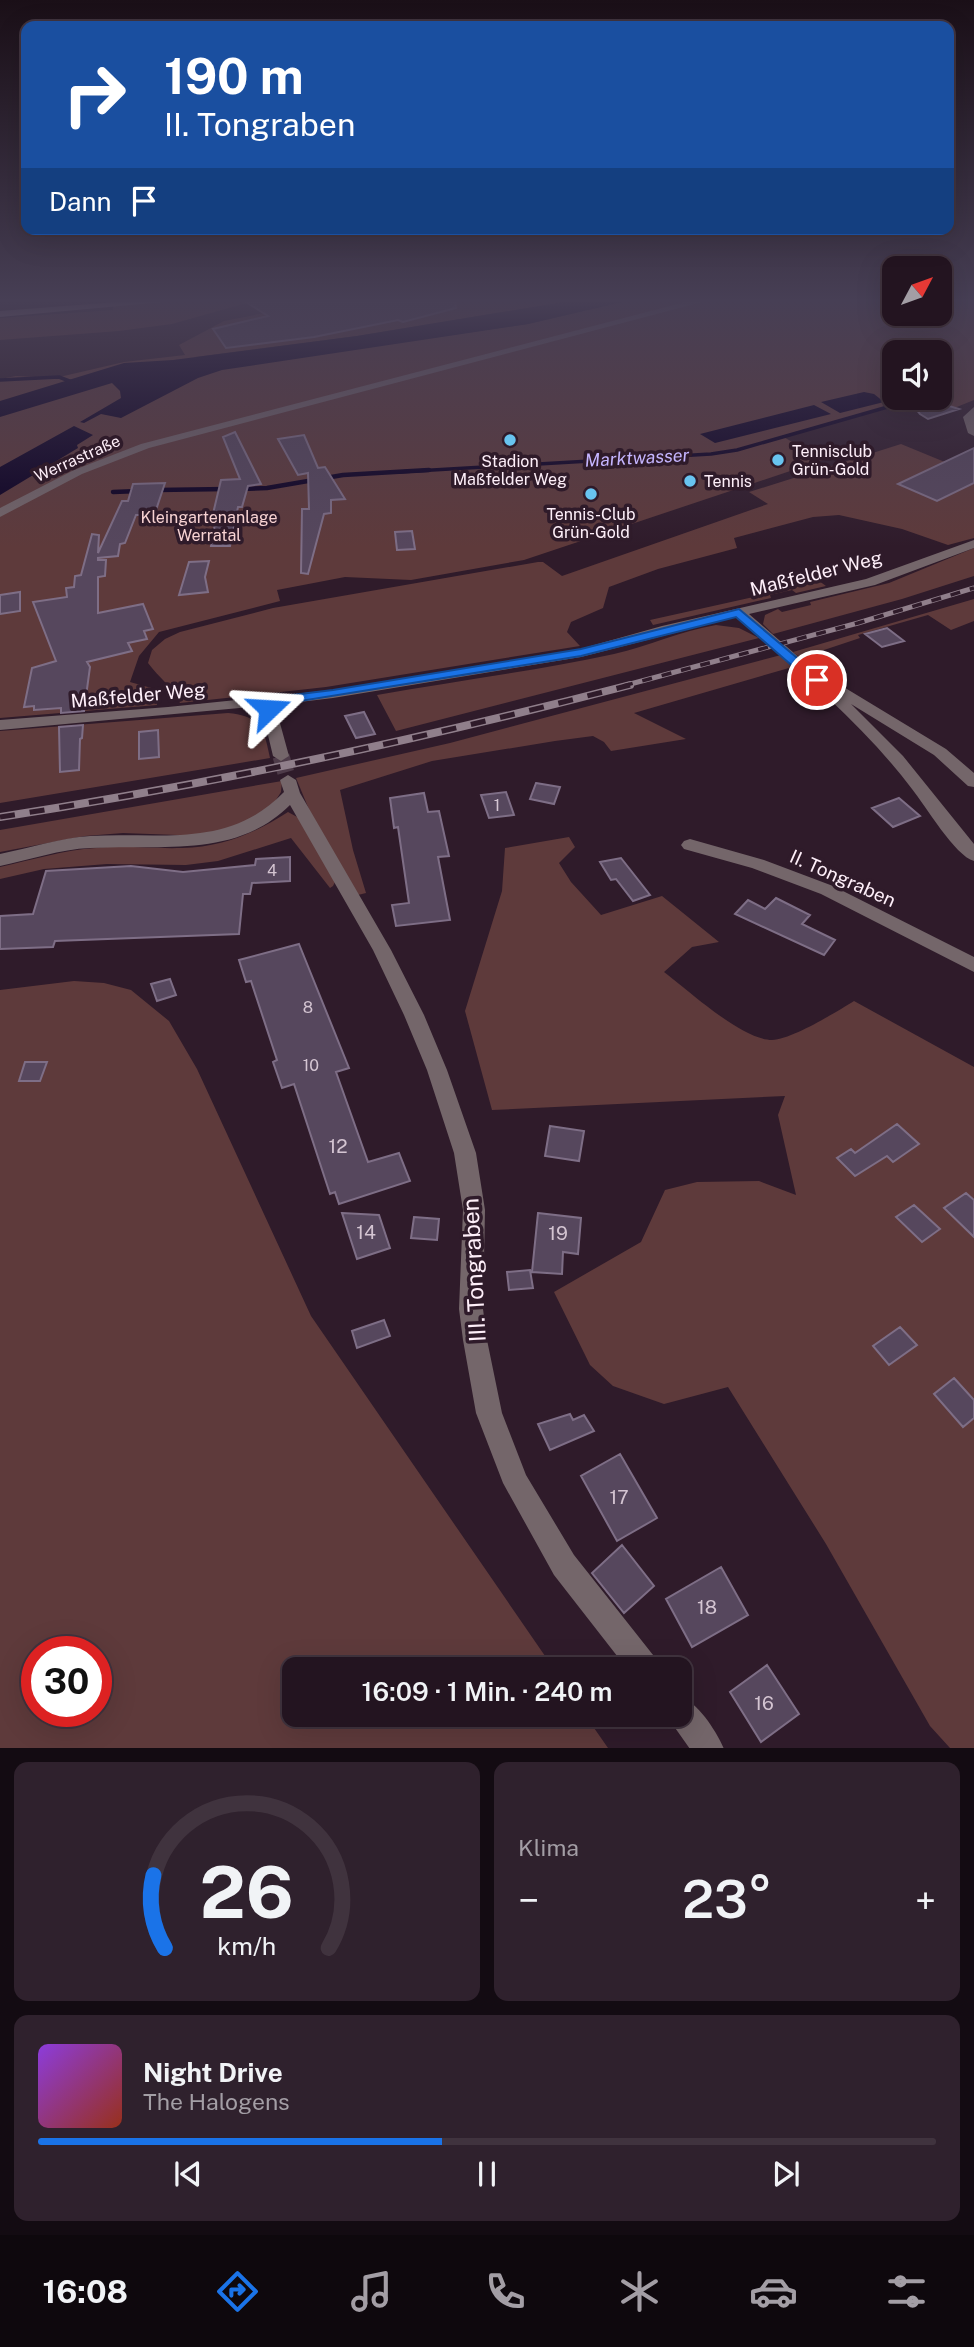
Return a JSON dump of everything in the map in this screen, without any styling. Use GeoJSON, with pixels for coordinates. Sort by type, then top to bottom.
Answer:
{"type":"FeatureCollection","features":[{"type":"Feature","properties":{"kind":"street","name":"Werrastraße"},"geometry":{"type":"LineString","coordinates":[[0,513],[78,472],[156,443],[386,384]]}},
{"type":"Feature","properties":{"kind":"street"},"geometry":{"type":"LineString","coordinates":[[974,410],[968,417],[974,433]]}},
{"type":"Feature","properties":{"kind":"street","name":"Maßfelder Weg"},"geometry":{"type":"LineString","coordinates":[[0,725],[333,694],[581,653],[870,582],[974,544]]}},
{"type":"Feature","properties":{"kind":"street"},"geometry":{"type":"LineString","coordinates":[[739,613],[799,664],[887,748],[950,829],[974,855]]}},
{"type":"Feature","properties":{"kind":"street"},"geometry":{"type":"LineString","coordinates":[[799,664],[940,752],[974,782]]}},
{"type":"Feature","properties":{"kind":"street"},"geometry":{"type":"LineString","coordinates":[[267,702],[281,756]]}},
{"type":"Feature","properties":{"kind":"street","name":"III. Tongraben"},"geometry":{"type":"LineString","coordinates":[[0,860],[87,842],[219,838],[240,832],[262,821],[290,786],[382,950],[414,1014],[437,1070],[461,1141],[474,1210],[471,1310],[475,1340],[489,1413],[516,1483],[564,1565],[637,1657]]}},
{"type":"Feature","properties":{"kind":"street","name":"II. Tongraben"},"geometry":{"type":"LineString","coordinates":[[690,845],[758,864],[827,890],[974,965]]}},
{"type":"Feature","properties":{"kind":"street"},"geometry":{"type":"LineString","coordinates":[[692,1726],[709,1748]]}},
{"type":"Feature","properties":{"kind":"green space","name":"Kleingartenanlage Werratal"},"geometry":{"type":"Polygon","coordinates":[[[0,384],[882,384],[882,409],[782,436],[823,460],[524,560],[411,580],[345,577],[277,590],[280,601],[159,632],[139,656],[130,682],[155,689],[157,705],[0,718],[0,384]]]}},
{"type":"Feature","properties":{"kind":"green space"},"geometry":{"type":"Polygon","coordinates":[[[952,384],[974,384],[974,400],[952,409],[952,384]]]}},
{"type":"Feature","properties":{"kind":"green space"},"geometry":{"type":"Polygon","coordinates":[[[924,410],[949,410],[937,415],[924,410]]]}},
{"type":"Feature","properties":{"kind":"green space"},"geometry":{"type":"Polygon","coordinates":[[[901,444],[974,474],[974,538],[948,545],[902,529],[839,515],[813,517],[734,538],[737,548],[658,569],[609,587],[603,608],[571,622],[567,632],[580,646],[326,687],[180,703],[148,663],[152,650],[165,639],[180,632],[273,608],[538,562],[543,562],[562,576],[768,504],[749,492],[901,444]]]}},
{"type":"Feature","properties":{"kind":"green space"},"geometry":{"type":"Polygon","coordinates":[[[974,548],[974,576],[902,599],[773,634],[763,624],[765,615],[778,609],[782,612],[811,605],[810,602],[889,583],[974,548]]]}},
{"type":"Feature","properties":{"kind":"green space"},"geometry":{"type":"Polygon","coordinates":[[[811,575],[826,586],[796,593],[792,590],[770,595],[771,598],[653,625],[650,620],[758,596],[762,586],[811,575]]]}},
{"type":"Feature","properties":{"kind":"green space"},"geometry":{"type":"Polygon","coordinates":[[[974,599],[974,621],[951,630],[928,615],[858,635],[860,638],[818,652],[824,657],[806,662],[793,652],[974,599]]]}},
{"type":"Feature","properties":{"kind":"green space"},"geometry":{"type":"Polygon","coordinates":[[[716,625],[739,628],[759,638],[396,731],[377,695],[614,654],[716,625]]]}},
{"type":"Feature","properties":{"kind":"green space"},"geometry":{"type":"Polygon","coordinates":[[[781,655],[791,664],[789,668],[634,713],[686,739],[611,751],[604,742],[593,736],[555,741],[432,761],[340,790],[366,893],[358,895],[313,819],[296,778],[450,743],[781,655]]]}},
{"type":"Feature","properties":{"kind":"green space"},"geometry":{"type":"Polygon","coordinates":[[[228,713],[248,717],[259,726],[266,739],[270,758],[0,803],[0,731],[228,713]]]}},
{"type":"Feature","properties":{"kind":"green space"},"geometry":{"type":"Polygon","coordinates":[[[282,781],[281,792],[274,803],[252,820],[204,836],[123,833],[85,836],[0,852],[0,830],[282,781]]]}},
{"type":"Feature","properties":{"kind":"green space"},"geometry":{"type":"Polygon","coordinates":[[[288,812],[299,818],[335,882],[330,888],[291,838],[218,861],[186,865],[107,864],[44,869],[0,879],[0,867],[72,851],[107,847],[182,848],[225,842],[251,832],[288,812]]]}},
{"type":"Feature","properties":{"kind":"green space"},"geometry":{"type":"Polygon","coordinates":[[[569,837],[575,847],[559,863],[571,882],[601,915],[662,896],[719,942],[692,947],[664,972],[716,1013],[746,1032],[760,1038],[781,1038],[814,1024],[854,1001],[974,1067],[974,1748],[950,1748],[930,1726],[826,1544],[728,1387],[664,1404],[613,1386],[590,1365],[554,1292],[641,1242],[665,1190],[697,1182],[759,1181],[796,1195],[778,1115],[785,1096],[492,1110],[465,1011],[502,891],[505,848],[569,837]]]}},
{"type":"Feature","properties":{"kind":"green space"},"geometry":{"type":"Polygon","coordinates":[[[74,981],[104,983],[131,990],[169,1021],[197,1069],[311,1316],[546,1657],[282,1657],[282,1727],[593,1727],[608,1748],[0,1748],[0,990],[74,981]]]}},
{"type":"Feature","properties":{"kind":"shaded area"},"geometry":{"type":"Polygon","coordinates":[[[57,384],[110,384],[0,417],[0,401],[57,384]]]}},
{"type":"Feature","properties":{"kind":"shaded area"},"geometry":{"type":"Polygon","coordinates":[[[113,384],[187,384],[121,418],[101,414],[84,423],[80,422],[121,398],[120,391],[113,384]]]}},
{"type":"Feature","properties":{"kind":"shaded area"},"geometry":{"type":"Polygon","coordinates":[[[864,392],[874,394],[882,400],[840,413],[821,402],[864,392]]]}},
{"type":"Feature","properties":{"kind":"shaded area"},"geometry":{"type":"Polygon","coordinates":[[[814,405],[831,414],[715,443],[700,434],[814,405]]]}},
{"type":"Feature","properties":{"kind":"shaded area"},"geometry":{"type":"Polygon","coordinates":[[[74,426],[93,435],[77,445],[78,448],[0,495],[0,467],[74,426]]]}},
{"type":"Feature","properties":{"kind":"building"},"geometry":{"type":"Polygon","coordinates":[[[952,407],[959,409],[928,419],[917,410],[952,410],[952,407]]]}},
{"type":"Feature","properties":{"kind":"building"},"geometry":{"type":"Polygon","coordinates":[[[235,432],[261,484],[248,486],[242,507],[238,507],[230,546],[211,546],[216,518],[212,518],[221,480],[240,479],[223,437],[235,432]]]}},
{"type":"Feature","properties":{"kind":"building"},"geometry":{"type":"Polygon","coordinates":[[[304,435],[318,468],[325,467],[345,499],[331,500],[331,513],[324,514],[308,574],[301,573],[302,509],[309,509],[308,473],[298,475],[278,439],[304,435]]]}},
{"type":"Feature","properties":{"kind":"building"},"geometry":{"type":"Polygon","coordinates":[[[974,448],[974,483],[937,501],[898,484],[974,448]]]}},
{"type":"Feature","properties":{"kind":"building"},"geometry":{"type":"Polygon","coordinates":[[[165,483],[156,510],[144,510],[142,515],[136,515],[125,543],[120,544],[118,556],[98,558],[106,560],[105,576],[98,577],[98,613],[143,604],[153,629],[144,631],[147,639],[128,643],[132,651],[87,662],[90,667],[84,711],[61,713],[61,708],[34,710],[34,706],[24,707],[32,668],[56,661],[33,602],[67,597],[66,588],[74,587],[75,576],[81,575],[92,534],[99,535],[98,553],[122,501],[128,501],[133,484],[165,483]]]}},
{"type":"Feature","properties":{"kind":"building"},"geometry":{"type":"Polygon","coordinates":[[[412,531],[415,549],[397,550],[395,532],[412,531]]]}},
{"type":"Feature","properties":{"kind":"building"},"geometry":{"type":"Polygon","coordinates":[[[209,561],[205,577],[208,592],[179,595],[189,562],[209,561]]]}},
{"type":"Feature","properties":{"kind":"building"},"geometry":{"type":"Polygon","coordinates":[[[20,592],[20,611],[0,614],[0,595],[20,592]]]}},
{"type":"Feature","properties":{"kind":"building"},"geometry":{"type":"Polygon","coordinates":[[[887,628],[904,641],[882,647],[865,634],[887,628]]]}},
{"type":"Feature","properties":{"kind":"building"},"geometry":{"type":"Polygon","coordinates":[[[364,712],[375,734],[356,738],[345,716],[364,712]]]}},
{"type":"Feature","properties":{"kind":"building"},"geometry":{"type":"Polygon","coordinates":[[[83,725],[79,770],[60,772],[59,727],[83,725]]]}},
{"type":"Feature","properties":{"kind":"building"},"geometry":{"type":"Polygon","coordinates":[[[158,730],[159,757],[139,759],[139,732],[158,730]]]}},
{"type":"Feature","properties":{"kind":"building"},"geometry":{"type":"Polygon","coordinates":[[[536,783],[560,787],[554,804],[530,799],[536,783]]]}},
{"type":"Feature","properties":{"kind":"building"},"geometry":{"type":"Polygon","coordinates":[[[506,792],[514,815],[489,818],[481,795],[506,792]]]}},
{"type":"Feature","properties":{"kind":"building"},"geometry":{"type":"Polygon","coordinates":[[[424,793],[428,812],[439,811],[449,856],[438,857],[450,920],[396,926],[392,905],[409,903],[398,827],[394,828],[390,798],[424,793]]]}},
{"type":"Feature","properties":{"kind":"building"},"geometry":{"type":"Polygon","coordinates":[[[899,798],[920,816],[893,827],[872,808],[899,798]]]}},
{"type":"Feature","properties":{"kind":"building"},"geometry":{"type":"Polygon","coordinates":[[[290,857],[290,881],[252,883],[250,894],[243,894],[239,934],[55,941],[53,947],[0,949],[0,916],[33,914],[46,871],[131,866],[183,872],[255,865],[256,859],[290,857]]]}},
{"type":"Feature","properties":{"kind":"building"},"geometry":{"type":"Polygon","coordinates":[[[621,858],[650,895],[633,901],[616,879],[611,880],[600,862],[621,858]]]}},
{"type":"Feature","properties":{"kind":"building"},"geometry":{"type":"Polygon","coordinates":[[[776,898],[810,915],[802,924],[835,940],[824,955],[735,914],[748,900],[765,909],[776,898]]]}},
{"type":"Feature","properties":{"kind":"building"},"geometry":{"type":"Polygon","coordinates":[[[299,944],[349,1068],[336,1072],[368,1162],[399,1153],[410,1181],[339,1204],[335,1192],[330,1194],[294,1084],[282,1088],[273,1062],[277,1060],[251,981],[246,982],[239,960],[299,944]]]}},
{"type":"Feature","properties":{"kind":"building"},"geometry":{"type":"Polygon","coordinates":[[[170,979],[176,995],[157,1001],[151,984],[170,979]]]}},
{"type":"Feature","properties":{"kind":"building"},"geometry":{"type":"Polygon","coordinates":[[[25,1062],[47,1062],[40,1081],[19,1081],[25,1062]]]}},
{"type":"Feature","properties":{"kind":"building"},"geometry":{"type":"Polygon","coordinates":[[[897,1124],[919,1144],[893,1162],[887,1156],[855,1176],[837,1158],[851,1149],[855,1153],[897,1124]]]}},
{"type":"Feature","properties":{"kind":"building"},"geometry":{"type":"Polygon","coordinates":[[[550,1126],[584,1131],[579,1161],[545,1156],[550,1126]]]}},
{"type":"Feature","properties":{"kind":"building"},"geometry":{"type":"Polygon","coordinates":[[[966,1193],[974,1200],[974,1237],[944,1208],[966,1193]]]}},
{"type":"Feature","properties":{"kind":"building"},"geometry":{"type":"Polygon","coordinates":[[[914,1205],[940,1229],[922,1242],[896,1217],[914,1205]]]}},
{"type":"Feature","properties":{"kind":"building"},"geometry":{"type":"Polygon","coordinates":[[[342,1213],[379,1215],[390,1248],[357,1259],[342,1213]]]}},
{"type":"Feature","properties":{"kind":"building"},"geometry":{"type":"Polygon","coordinates":[[[538,1213],[581,1218],[578,1254],[563,1252],[562,1274],[532,1272],[538,1213]]]}},
{"type":"Feature","properties":{"kind":"building"},"geometry":{"type":"Polygon","coordinates":[[[414,1217],[439,1219],[437,1240],[411,1238],[414,1217]]]}},
{"type":"Feature","properties":{"kind":"building"},"geometry":{"type":"Polygon","coordinates":[[[530,1270],[533,1288],[509,1290],[507,1272],[530,1270]]]}},
{"type":"Feature","properties":{"kind":"building"},"geometry":{"type":"Polygon","coordinates":[[[384,1320],[390,1336],[357,1348],[352,1331],[384,1320]]]}},
{"type":"Feature","properties":{"kind":"building"},"geometry":{"type":"Polygon","coordinates":[[[900,1327],[917,1345],[889,1365],[873,1346],[900,1327]]]}},
{"type":"Feature","properties":{"kind":"building"},"geometry":{"type":"Polygon","coordinates":[[[954,1378],[974,1400],[974,1418],[963,1427],[934,1394],[954,1378]]]}},
{"type":"Feature","properties":{"kind":"building"},"geometry":{"type":"Polygon","coordinates":[[[570,1414],[573,1420],[584,1415],[594,1431],[550,1450],[538,1424],[570,1414]]]}},
{"type":"Feature","properties":{"kind":"building"},"geometry":{"type":"Polygon","coordinates":[[[620,1454],[657,1518],[617,1541],[581,1476],[620,1454]]]}},
{"type":"Feature","properties":{"kind":"building"},"geometry":{"type":"Polygon","coordinates":[[[622,1545],[654,1586],[624,1613],[592,1573],[622,1545]]]}},
{"type":"Feature","properties":{"kind":"building"},"geometry":{"type":"Polygon","coordinates":[[[721,1567],[748,1615],[692,1647],[666,1599],[721,1567]]]}},
{"type":"Feature","properties":{"kind":"building"},"geometry":{"type":"Polygon","coordinates":[[[767,1665],[799,1714],[761,1742],[730,1692],[767,1665]]]}},
{"type":"Feature","properties":{"kind":"waterway","name":"Marktwasser"},"geometry":{"type":"LineString","coordinates":[[398,472],[711,454],[737,450],[882,409]]}},
{"type":"Feature","properties":{"kind":"waterway","name":"Marktwasser"},"geometry":{"type":"LineString","coordinates":[[241,489],[267,488],[343,475],[429,470]]}},
{"type":"Feature","properties":{"kind":"waterway","name":"Marktwasser"},"geometry":{"type":"LineString","coordinates":[[157,490],[227,489]]}},
{"type":"Feature","properties":{"kind":"waterway","name":"Marktwasser"},"geometry":{"type":"LineString","coordinates":[[113,492],[139,491]]}},
{"type":"Feature","properties":{"kind":"tunnel"},"geometry":{"type":"LineString","coordinates":[[281,756],[288,780]]}},
{"type":"Feature","properties":{"kind":"railway"},"geometry":{"type":"LineString","coordinates":[[623,686],[858,623],[974,588]]}},
{"type":"Feature","properties":{"kind":"railway"},"geometry":{"type":"LineString","coordinates":[[0,817],[317,759],[630,685]]}},
{"type":"Feature","properties":{"kind":"place","name":"Stadion Maßfelder Weg"},"geometry":{"type":"Point","coordinates":[510,440]}},
{"type":"Feature","properties":{"kind":"place","name":"Tennisclub Grün-Gold"},"geometry":{"type":"Point","coordinates":[778,460]}},
{"type":"Feature","properties":{"kind":"place","name":"Tennis"},"geometry":{"type":"Point","coordinates":[690,481]}},
{"type":"Feature","properties":{"kind":"place","name":"Tennis-Club Grün-Gold"},"geometry":{"type":"Point","coordinates":[591,494]}},
{"type":"Feature","properties":{"kind":"route"},"geometry":{"type":"LineString","coordinates":[[269,709],[267,702],[333,694],[581,653],[662,630],[739,613],[817,680]]}}]}
